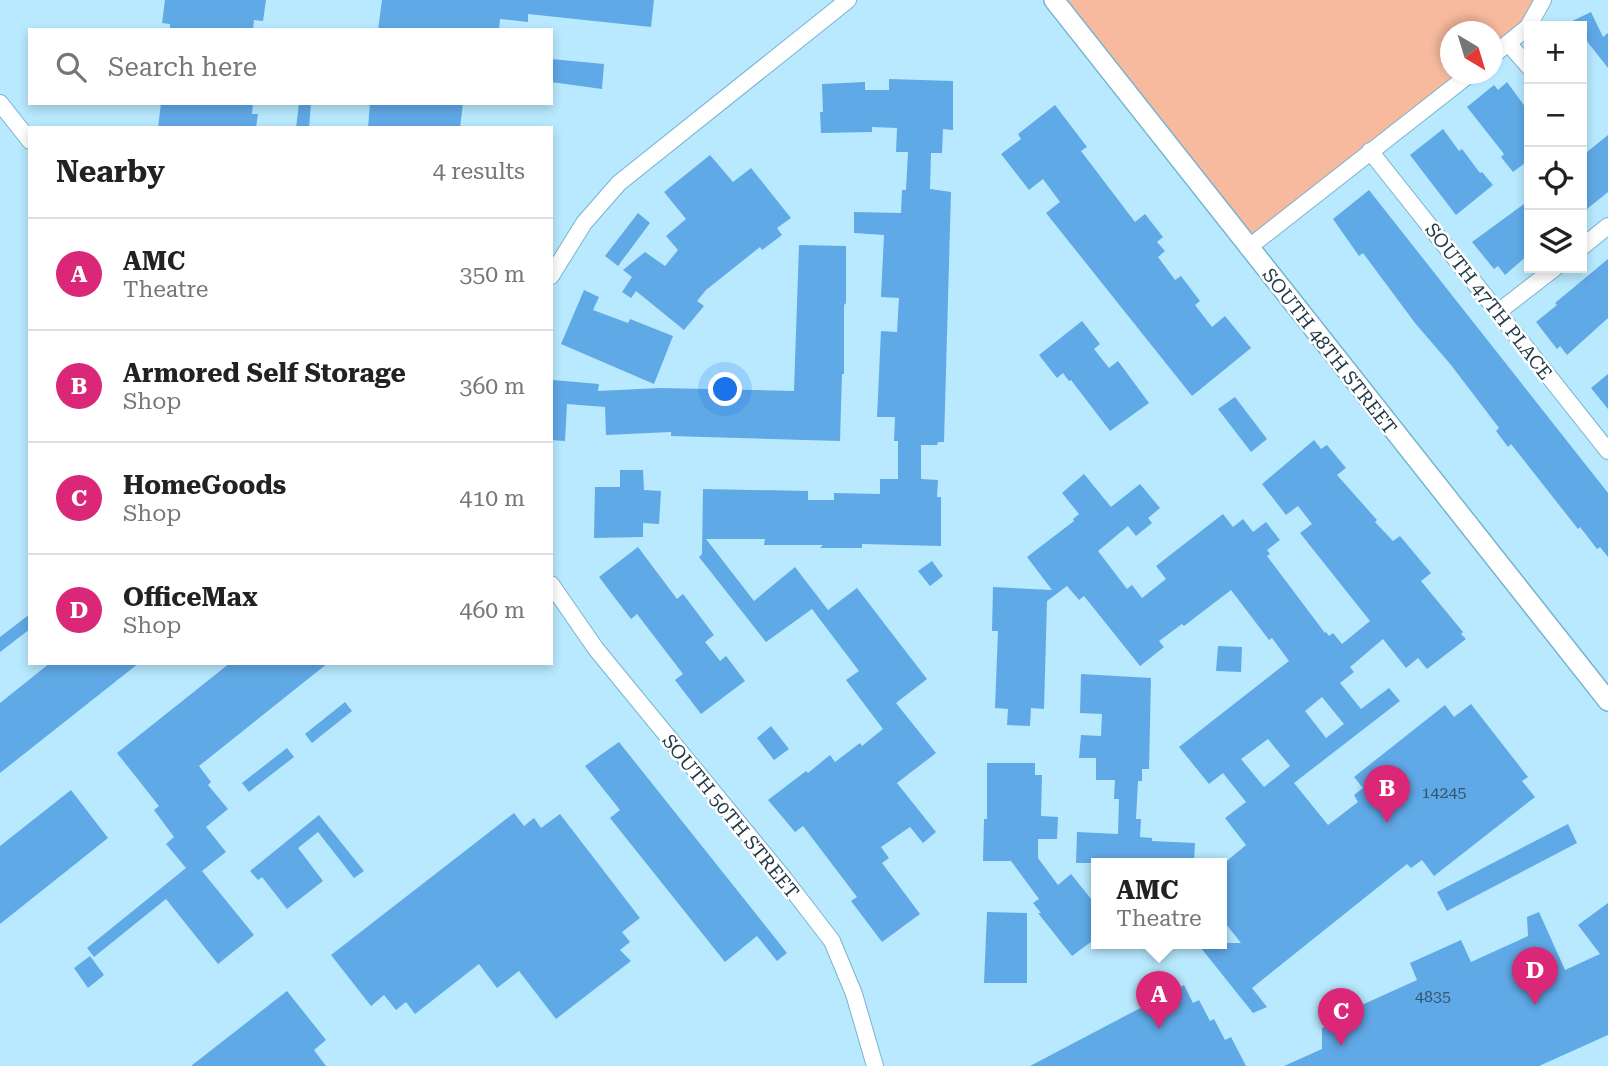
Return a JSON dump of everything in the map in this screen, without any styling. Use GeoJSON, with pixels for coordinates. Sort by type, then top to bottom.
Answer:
{"type":"FeatureCollection","features":[{"type":"Feature","properties":{"kind":"main road","name":"SOUTH 48TH STREET"},"geometry":{"type":"LineString","coordinates":[[1054,0],[1608,701]]}},
{"type":"Feature","properties":{"kind":"street"},"geometry":{"type":"LineString","coordinates":[[553,273],[584,223],[619,183],[848,0]]}},
{"type":"Feature","properties":{"kind":"street"},"geometry":{"type":"LineString","coordinates":[[1503,47],[1528,27],[1543,0]]}},
{"type":"Feature","properties":{"kind":"street"},"geometry":{"type":"LineString","coordinates":[[1508,43],[1524,61]]}},
{"type":"Feature","properties":{"kind":"street"},"geometry":{"type":"LineString","coordinates":[[1248,248],[1457,84]]}},
{"type":"Feature","properties":{"kind":"street"},"geometry":{"type":"LineString","coordinates":[[0,103],[28,138]]}},
{"type":"Feature","properties":{"kind":"street","name":"SOUTH 47TH PLACE"},"geometry":{"type":"LineString","coordinates":[[1370,151],[1608,451]]}},
{"type":"Feature","properties":{"kind":"street"},"geometry":{"type":"LineString","coordinates":[[1587,243],[1608,226]]}},
{"type":"Feature","properties":{"kind":"street"},"geometry":{"type":"LineString","coordinates":[[1498,312],[1549,273]]}},
{"type":"Feature","properties":{"kind":"street","name":"SOUTH 50TH STREET"},"geometry":{"type":"LineString","coordinates":[[553,587],[596,649],[782,876],[831,941],[854,994],[875,1066]]}},
{"type":"Feature","properties":{"kind":"shaded area"},"geometry":{"type":"Polygon","coordinates":[[[1054,0],[1543,0],[1503,45],[1503,21],[1440,21],[1440,84],[1457,84],[1248,248],[1054,0]]]}},
{"type":"Feature","properties":{"kind":"building"},"geometry":{"type":"Polygon","coordinates":[[[165,0],[266,0],[263,21],[254,20],[253,28],[170,28],[170,24],[162,23],[165,0]]]}},
{"type":"Feature","properties":{"kind":"building"},"geometry":{"type":"Polygon","coordinates":[[[382,0],[654,0],[651,27],[528,14],[528,22],[500,19],[499,28],[378,28],[382,0]]]}},
{"type":"Feature","properties":{"kind":"building"},"geometry":{"type":"Polygon","coordinates":[[[1591,12],[1603,37],[1608,33],[1608,68],[1587,41],[1587,21],[1572,21],[1591,12]]]}},
{"type":"Feature","properties":{"kind":"building"},"geometry":{"type":"Polygon","coordinates":[[[553,59],[604,64],[602,89],[553,82],[553,59]]]}},
{"type":"Feature","properties":{"kind":"building"},"geometry":{"type":"Polygon","coordinates":[[[889,79],[953,81],[953,130],[943,129],[942,153],[931,153],[930,189],[951,192],[944,442],[921,445],[921,479],[938,480],[937,497],[941,497],[941,546],[862,544],[862,548],[820,548],[823,545],[764,545],[765,539],[706,539],[754,601],[795,567],[828,610],[857,588],[927,679],[896,703],[936,753],[897,783],[936,832],[923,843],[910,827],[881,847],[889,858],[882,863],[920,914],[882,942],[851,901],[857,897],[803,826],[795,832],[768,800],[830,755],[835,762],[860,743],[862,746],[883,729],[846,680],[859,671],[812,609],[766,642],[699,557],[702,554],[703,489],[808,491],[808,500],[834,500],[834,493],[880,494],[880,479],[898,479],[898,441],[894,441],[895,417],[877,417],[881,331],[897,332],[899,298],[881,297],[884,235],[854,233],[854,212],[901,213],[902,190],[906,190],[908,152],[896,152],[897,128],[872,127],[872,132],[821,133],[820,112],[823,112],[822,84],[865,82],[865,90],[889,90],[889,79]]]}},
{"type":"Feature","properties":{"kind":"building"},"geometry":{"type":"Polygon","coordinates":[[[1507,82],[1524,105],[1524,164],[1513,172],[1501,157],[1504,154],[1467,107],[1494,85],[1498,90],[1507,82]]]}},
{"type":"Feature","properties":{"kind":"building"},"geometry":{"type":"Polygon","coordinates":[[[161,105],[253,105],[252,114],[258,114],[256,126],[158,126],[161,105]]]}},
{"type":"Feature","properties":{"kind":"building"},"geometry":{"type":"Polygon","coordinates":[[[299,105],[311,105],[309,126],[296,126],[299,105]]]}},
{"type":"Feature","properties":{"kind":"building"},"geometry":{"type":"Polygon","coordinates":[[[370,105],[463,105],[460,126],[368,126],[370,105]]]}},
{"type":"Feature","properties":{"kind":"building"},"geometry":{"type":"Polygon","coordinates":[[[1055,105],[1087,147],[1081,151],[1135,222],[1145,214],[1163,237],[1157,242],[1165,251],[1158,257],[1175,280],[1181,276],[1200,301],[1195,305],[1212,327],[1225,316],[1251,348],[1192,396],[1046,213],[1060,202],[1043,179],[1029,190],[1001,154],[1021,139],[1018,134],[1055,105]]]}},
{"type":"Feature","properties":{"kind":"building"},"geometry":{"type":"Polygon","coordinates":[[[1443,129],[1459,151],[1462,149],[1493,185],[1456,215],[1410,155],[1443,129]]]}},
{"type":"Feature","properties":{"kind":"building"},"geometry":{"type":"Polygon","coordinates":[[[1608,135],[1608,192],[1587,209],[1587,152],[1608,135]]]}},
{"type":"Feature","properties":{"kind":"building"},"geometry":{"type":"Polygon","coordinates":[[[710,155],[733,182],[751,168],[791,218],[777,228],[782,235],[762,250],[760,247],[706,290],[697,301],[704,306],[684,330],[636,291],[631,298],[622,292],[632,277],[623,270],[645,252],[665,266],[678,250],[666,236],[686,219],[664,192],[710,155]]]}},
{"type":"Feature","properties":{"kind":"building"},"geometry":{"type":"Polygon","coordinates":[[[1369,190],[1608,493],[1608,557],[1600,547],[1597,549],[1580,527],[1578,529],[1511,444],[1508,447],[1496,431],[1499,428],[1451,365],[1415,323],[1363,253],[1359,256],[1333,219],[1369,190]]]}},
{"type":"Feature","properties":{"kind":"building"},"geometry":{"type":"Polygon","coordinates":[[[1524,204],[1524,258],[1505,275],[1498,266],[1494,269],[1472,242],[1524,204]]]}},
{"type":"Feature","properties":{"kind":"building"},"geometry":{"type":"Polygon","coordinates":[[[638,213],[650,223],[618,266],[605,256],[638,213]]]}},
{"type":"Feature","properties":{"kind":"building"},"geometry":{"type":"Polygon","coordinates":[[[799,245],[846,246],[840,441],[671,436],[671,432],[606,435],[605,407],[567,404],[565,441],[553,440],[553,380],[599,384],[598,391],[660,388],[794,391],[799,245]]]}},
{"type":"Feature","properties":{"kind":"building"},"geometry":{"type":"Polygon","coordinates":[[[1608,259],[1608,318],[1567,355],[1560,346],[1557,349],[1536,322],[1608,259]]]}},
{"type":"Feature","properties":{"kind":"building"},"geometry":{"type":"Polygon","coordinates":[[[584,290],[599,297],[593,310],[628,323],[630,319],[673,336],[654,384],[561,344],[584,290]]]}},
{"type":"Feature","properties":{"kind":"building"},"geometry":{"type":"Polygon","coordinates":[[[1082,321],[1100,344],[1094,349],[1109,368],[1118,361],[1149,403],[1110,431],[1071,380],[1063,373],[1057,378],[1039,355],[1082,321]]]}},
{"type":"Feature","properties":{"kind":"building"},"geometry":{"type":"Polygon","coordinates":[[[1608,374],[1608,409],[1591,388],[1608,374]]]}},
{"type":"Feature","properties":{"kind":"building"},"geometry":{"type":"Polygon","coordinates":[[[1235,397],[1267,439],[1251,452],[1218,409],[1235,397]]]}},
{"type":"Feature","properties":{"kind":"building"},"geometry":{"type":"Polygon","coordinates":[[[1314,440],[1321,449],[1327,445],[1346,468],[1337,475],[1377,520],[1375,522],[1393,541],[1400,536],[1431,573],[1421,581],[1466,639],[1427,669],[1418,658],[1406,668],[1383,639],[1350,667],[1354,672],[1340,683],[1361,709],[1389,688],[1400,701],[1294,783],[1328,825],[1358,802],[1354,795],[1363,788],[1354,777],[1445,705],[1454,717],[1471,704],[1528,777],[1522,781],[1535,797],[1434,876],[1422,860],[1411,868],[1407,864],[1252,988],[1267,1007],[1253,1013],[1202,949],[1227,949],[1227,943],[1241,943],[1227,925],[1227,861],[1246,845],[1225,818],[1246,802],[1223,773],[1209,784],[1179,747],[1289,661],[1272,638],[1269,640],[1231,590],[1184,626],[1182,624],[1159,641],[1164,647],[1140,666],[1084,596],[1079,600],[1067,586],[1047,601],[1044,709],[1031,708],[1030,726],[1007,725],[1008,709],[995,708],[998,631],[992,631],[993,587],[1052,590],[1027,557],[1074,521],[1079,514],[1062,493],[1084,474],[1111,507],[1140,484],[1160,508],[1148,518],[1152,523],[1136,536],[1128,526],[1098,551],[1127,589],[1132,585],[1142,598],[1166,579],[1156,566],[1223,514],[1233,527],[1243,519],[1253,532],[1266,522],[1280,540],[1267,550],[1270,554],[1267,556],[1325,633],[1329,636],[1333,633],[1342,644],[1370,621],[1300,533],[1312,524],[1298,506],[1286,515],[1262,484],[1314,440]],[[1322,697],[1305,711],[1326,738],[1344,724],[1322,697]],[[1268,739],[1241,759],[1264,787],[1290,766],[1268,739]]]}},
{"type":"Feature","properties":{"kind":"building"},"geometry":{"type":"Polygon","coordinates":[[[620,470],[643,470],[644,490],[661,491],[659,524],[643,523],[643,537],[594,538],[595,487],[620,487],[620,470]]]}},
{"type":"Feature","properties":{"kind":"building"},"geometry":{"type":"Polygon","coordinates":[[[638,547],[677,599],[683,594],[714,635],[705,642],[720,661],[726,656],[745,681],[701,714],[675,680],[683,674],[637,614],[631,619],[599,577],[638,547]]]}},
{"type":"Feature","properties":{"kind":"building"},"geometry":{"type":"Polygon","coordinates":[[[932,561],[943,576],[930,586],[918,571],[932,561]]]}},
{"type":"Feature","properties":{"kind":"building"},"geometry":{"type":"Polygon","coordinates":[[[28,616],[28,631],[0,652],[0,637],[28,616]]]}},
{"type":"Feature","properties":{"kind":"building"},"geometry":{"type":"Polygon","coordinates":[[[1218,646],[1242,647],[1241,672],[1216,671],[1218,646]]]}},
{"type":"Feature","properties":{"kind":"building"},"geometry":{"type":"Polygon","coordinates":[[[48,665],[136,665],[0,773],[0,703],[48,665]]]}},
{"type":"Feature","properties":{"kind":"building"},"geometry":{"type":"Polygon","coordinates":[[[227,665],[325,665],[199,766],[211,782],[208,785],[228,809],[206,827],[226,852],[202,871],[254,935],[218,964],[166,899],[94,957],[87,948],[186,868],[166,844],[174,837],[154,810],[159,806],[117,753],[227,665]]]}},
{"type":"Feature","properties":{"kind":"building"},"geometry":{"type":"Polygon","coordinates":[[[1081,674],[1151,678],[1149,769],[1142,769],[1142,781],[1138,781],[1136,819],[1141,819],[1140,837],[1152,838],[1152,841],[1195,843],[1194,858],[1091,858],[1091,863],[1076,863],[1077,832],[1118,834],[1119,799],[1114,799],[1115,780],[1096,780],[1096,758],[1079,758],[1081,735],[1101,736],[1102,714],[1080,713],[1081,674]]]}},
{"type":"Feature","properties":{"kind":"building"},"geometry":{"type":"Polygon","coordinates":[[[345,702],[352,711],[312,743],[305,734],[345,702]]]}},
{"type":"Feature","properties":{"kind":"building"},"geometry":{"type":"Polygon","coordinates":[[[771,726],[789,749],[774,760],[757,738],[771,726]]]}},
{"type":"Feature","properties":{"kind":"building"},"geometry":{"type":"Polygon","coordinates":[[[619,742],[787,953],[777,961],[757,936],[725,962],[610,818],[620,810],[585,766],[619,742]]]}},
{"type":"Feature","properties":{"kind":"building"},"geometry":{"type":"Polygon","coordinates":[[[287,748],[294,757],[249,792],[242,783],[287,748]]]}},
{"type":"Feature","properties":{"kind":"building"},"geometry":{"type":"Polygon","coordinates":[[[987,763],[1035,763],[1035,775],[1042,775],[1041,816],[1058,817],[1057,839],[1038,839],[1038,858],[1058,885],[1071,874],[1091,899],[1091,942],[1072,956],[1038,913],[1041,913],[1033,903],[1039,899],[1011,861],[983,861],[984,819],[987,819],[987,763]]]}},
{"type":"Feature","properties":{"kind":"building"},"geometry":{"type":"Polygon","coordinates":[[[71,790],[108,838],[0,924],[0,846],[71,790]]]}},
{"type":"Feature","properties":{"kind":"building"},"geometry":{"type":"Polygon","coordinates":[[[514,813],[524,826],[534,818],[541,828],[560,814],[640,918],[622,932],[630,942],[620,950],[631,961],[556,1019],[519,971],[497,988],[479,964],[415,1014],[406,1002],[396,1010],[384,995],[371,1006],[331,955],[514,813]]]}},
{"type":"Feature","properties":{"kind":"building"},"geometry":{"type":"Polygon","coordinates":[[[319,815],[364,871],[354,878],[318,832],[298,848],[323,881],[287,909],[262,877],[258,880],[250,871],[319,815]]]}},
{"type":"Feature","properties":{"kind":"building"},"geometry":{"type":"Polygon","coordinates":[[[1568,824],[1577,843],[1447,911],[1437,892],[1568,824]]]}},
{"type":"Feature","properties":{"kind":"building"},"geometry":{"type":"Polygon","coordinates":[[[1608,903],[1608,1035],[1539,1066],[1284,1066],[1322,1049],[1322,1028],[1347,1018],[1344,1013],[1417,980],[1410,963],[1461,940],[1471,962],[1528,936],[1527,917],[1539,912],[1565,970],[1600,954],[1578,925],[1608,903]]]}},
{"type":"Feature","properties":{"kind":"building"},"geometry":{"type":"Polygon","coordinates":[[[987,912],[1027,913],[1027,983],[984,983],[987,912]]]}},
{"type":"Feature","properties":{"kind":"building"},"geometry":{"type":"Polygon","coordinates":[[[90,956],[104,975],[88,988],[74,968],[90,956]]]}},
{"type":"Feature","properties":{"kind":"building"},"geometry":{"type":"Polygon","coordinates":[[[1184,985],[1193,1003],[1199,1000],[1210,1021],[1214,1019],[1225,1040],[1231,1037],[1246,1066],[1030,1066],[1184,985]]]}},
{"type":"Feature","properties":{"kind":"building"},"geometry":{"type":"Polygon","coordinates":[[[287,991],[326,1040],[314,1050],[326,1066],[191,1066],[287,991]]]}},
{"type":"Feature","properties":{"kind":"place","name":"Armored Self Storage"},"geometry":{"type":"Point","coordinates":[1387,823]}},
{"type":"Feature","properties":{"kind":"place","name":"OfficeMax"},"geometry":{"type":"Point","coordinates":[1535,1005]}},
{"type":"Feature","properties":{"kind":"place","name":"AMC"},"geometry":{"type":"Point","coordinates":[1159,1029]}},
{"type":"Feature","properties":{"kind":"place","name":"HomeGoods"},"geometry":{"type":"Point","coordinates":[1341,1046]}}]}
